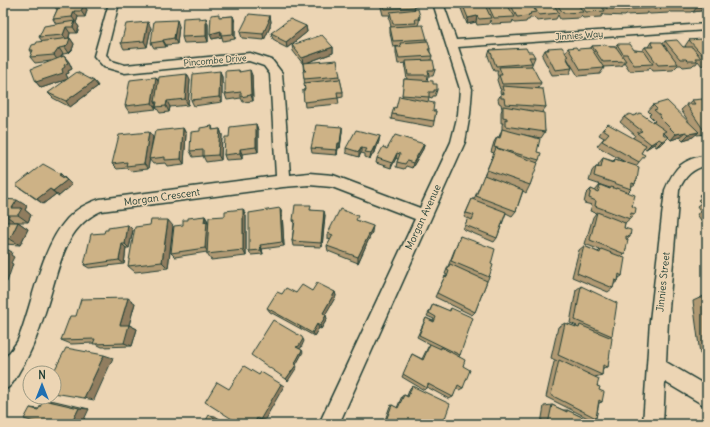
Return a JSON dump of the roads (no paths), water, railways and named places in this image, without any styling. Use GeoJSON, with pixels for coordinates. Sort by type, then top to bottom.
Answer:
{"type":"FeatureCollection","features":[{"type":"Feature","properties":{"kind":"street","name":"Pincombe Drive"},"geometry":{"type":"LineString","coordinates":[[114,3],[100,56],[108,64],[125,69],[250,57],[268,63],[276,73],[283,181]]}},
{"type":"Feature","properties":{"kind":"street","name":"Morgan Avenue"},"geometry":{"type":"LineString","coordinates":[[329,424],[458,142],[464,114],[466,89],[438,3]]}},
{"type":"Feature","properties":{"kind":"street","name":"Jinnies Way"},"geometry":{"type":"LineString","coordinates":[[452,44],[707,27]]}},
{"type":"Feature","properties":{"kind":"street","name":"Jinnies Street"},"geometry":{"type":"LineString","coordinates":[[653,424],[659,321],[672,190],[678,175],[691,162],[707,160]]}},
{"type":"Feature","properties":{"kind":"street","name":"Morgan Crescent"},"geometry":{"type":"LineString","coordinates":[[3,381],[24,347],[39,305],[53,257],[61,240],[72,224],[86,211],[100,205],[283,181],[308,180],[334,181],[424,216]]}},
{"type":"Feature","properties":{"kind":"street"},"geometry":{"type":"LineString","coordinates":[[657,367],[707,397]]}}]}
